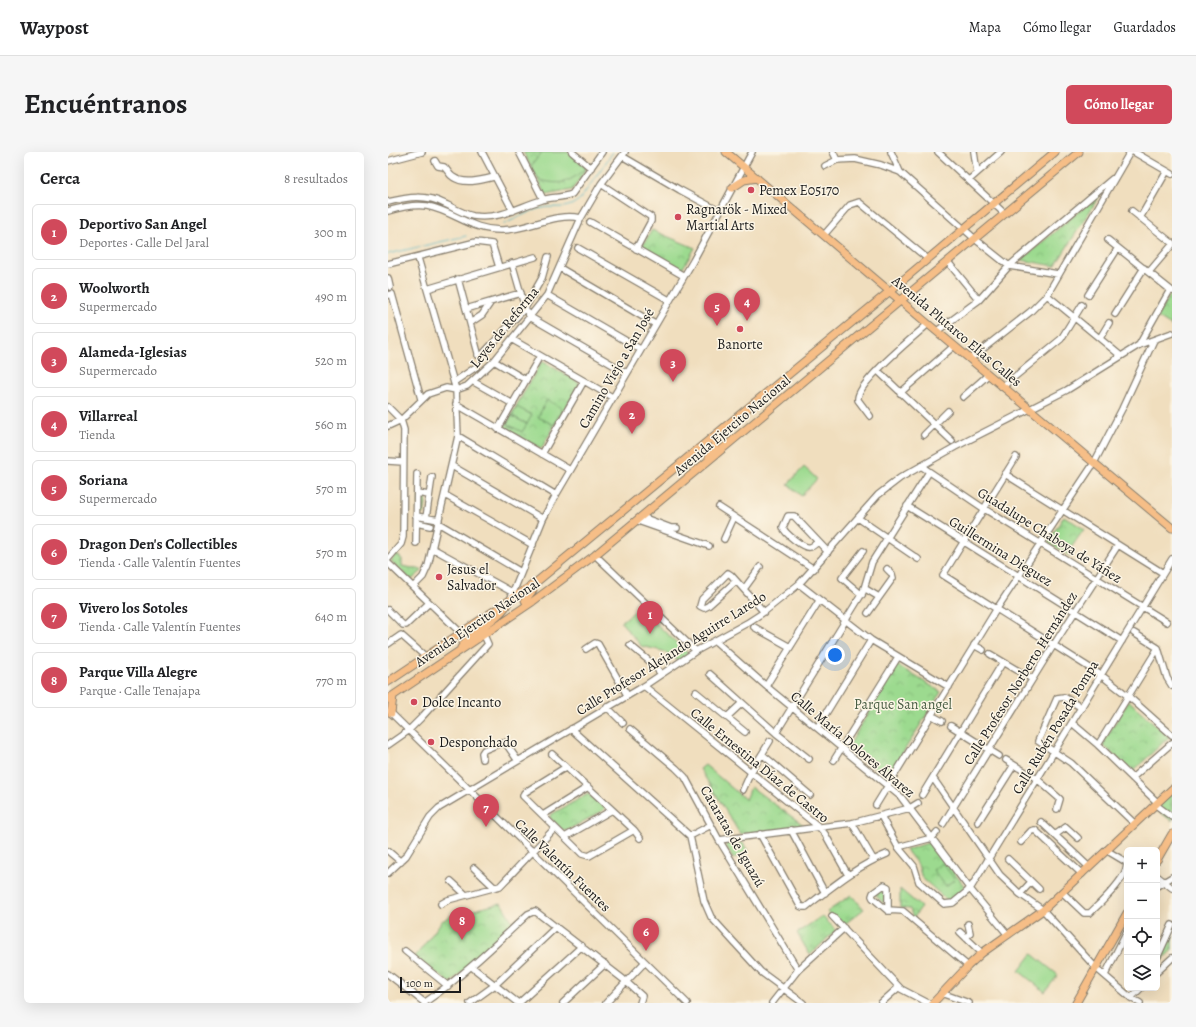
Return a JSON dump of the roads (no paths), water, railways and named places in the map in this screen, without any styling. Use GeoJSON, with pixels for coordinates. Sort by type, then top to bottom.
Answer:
{"type":"FeatureCollection","features":[{"type":"Feature","properties":{"kind":"main road","name":"Avenida Plutarco Elías Calles"},"geometry":{"type":"LineString","coordinates":[[726,152],[988,375],[1172,528]]}},
{"type":"Feature","properties":{"kind":"main road","name":"Avenida Ejercito Nacional"},"geometry":{"type":"LineString","coordinates":[[388,682],[543,577],[716,436],[995,204],[1055,152]]}},
{"type":"Feature","properties":{"kind":"main road","name":"Avenida Ejercito Nacional"},"geometry":{"type":"LineString","coordinates":[[390,697],[532,602],[595,556],[1079,152]]}},
{"type":"Feature","properties":{"kind":"main road"},"geometry":{"type":"LineString","coordinates":[[732,188],[744,180],[757,178]]}},
{"type":"Feature","properties":{"kind":"main road"},"geometry":{"type":"LineString","coordinates":[[706,464],[706,460],[716,448],[716,436]]}},
{"type":"Feature","properties":{"kind":"main road"},"geometry":{"type":"LineString","coordinates":[[532,602],[526,602],[525,598],[540,584],[543,577]]}},
{"type":"Feature","properties":{"kind":"main road"},"geometry":{"type":"LineString","coordinates":[[459,652],[469,637],[503,610],[510,600]]}},
{"type":"Feature","properties":{"kind":"main road"},"geometry":{"type":"LineString","coordinates":[[424,658],[428,671]]}},
{"type":"Feature","properties":{"kind":"main road"},"geometry":{"type":"LineString","coordinates":[[389,712],[390,697]]}},
{"type":"Feature","properties":{"kind":"main road"},"geometry":{"type":"LineString","coordinates":[[933,1003],[941,993],[982,953],[1043,910],[1172,789]]}},
{"type":"Feature","properties":{"kind":"main road"},"geometry":{"type":"LineString","coordinates":[[1160,855],[1172,834]]}},
{"type":"Feature","properties":{"kind":"main road"},"geometry":{"type":"LineString","coordinates":[[1076,1003],[1124,918]]}},
{"type":"Feature","properties":{"kind":"street"},"geometry":{"type":"LineString","coordinates":[[388,161],[420,152]]}},
{"type":"Feature","properties":{"kind":"street"},"geometry":{"type":"LineString","coordinates":[[482,152],[513,211]]}},
{"type":"Feature","properties":{"kind":"street"},"geometry":{"type":"LineString","coordinates":[[519,152],[543,199]]}},
{"type":"Feature","properties":{"kind":"street"},"geometry":{"type":"LineString","coordinates":[[572,152],[591,168]]}},
{"type":"Feature","properties":{"kind":"street"},"geometry":{"type":"LineString","coordinates":[[388,202],[404,198],[423,197],[431,198],[471,216],[485,217],[504,215],[543,199],[572,194],[602,152]]}},
{"type":"Feature","properties":{"kind":"street","name":"Camino Viejo a San José"},"geometry":{"type":"LineString","coordinates":[[510,600],[543,519],[556,494],[703,244],[719,210],[752,152]]}},
{"type":"Feature","properties":{"kind":"street"},"geometry":{"type":"LineString","coordinates":[[833,152],[837,160]]}},
{"type":"Feature","properties":{"kind":"street"},"geometry":{"type":"LineString","coordinates":[[891,152],[900,172]]}},
{"type":"Feature","properties":{"kind":"street"},"geometry":{"type":"LineString","coordinates":[[938,152],[1005,214]]}},
{"type":"Feature","properties":{"kind":"street"},"geometry":{"type":"LineString","coordinates":[[974,152],[977,172]]}},
{"type":"Feature","properties":{"kind":"street"},"geometry":{"type":"LineString","coordinates":[[969,180],[1001,152]]}},
{"type":"Feature","properties":{"kind":"street"},"geometry":{"type":"LineString","coordinates":[[970,359],[1030,312],[1047,295],[1130,152]]}},
{"type":"Feature","properties":{"kind":"street"},"geometry":{"type":"LineString","coordinates":[[1134,152],[1170,172],[1140,218]]}},
{"type":"Feature","properties":{"kind":"street"},"geometry":{"type":"LineString","coordinates":[[624,154],[680,190],[719,210]]}},
{"type":"Feature","properties":{"kind":"street","name":"Leyes de Reforma"},"geometry":{"type":"LineString","coordinates":[[456,390],[474,382],[494,362],[547,295],[560,268],[580,218],[601,184],[624,154]]}},
{"type":"Feature","properties":{"kind":"street"},"geometry":{"type":"LineString","coordinates":[[825,166],[837,160],[854,159],[867,161],[900,172],[975,239],[1009,266],[1058,274]]}},
{"type":"Feature","properties":{"kind":"street"},"geometry":{"type":"LineString","coordinates":[[435,162],[438,166],[447,169],[453,178],[471,181],[494,177]]}},
{"type":"Feature","properties":{"kind":"street"},"geometry":{"type":"LineString","coordinates":[[937,331],[979,300],[1009,266],[1115,176]]}},
{"type":"Feature","properties":{"kind":"street"},"geometry":{"type":"LineString","coordinates":[[601,184],[651,217],[651,221],[636,249]]}},
{"type":"Feature","properties":{"kind":"street"},"geometry":{"type":"LineString","coordinates":[[404,198],[405,206]]}},
{"type":"Feature","properties":{"kind":"street"},"geometry":{"type":"LineString","coordinates":[[824,235],[850,205],[859,202],[928,259]]}},
{"type":"Feature","properties":{"kind":"street"},"geometry":{"type":"LineString","coordinates":[[388,211],[405,206],[426,206],[437,209],[468,224],[483,228],[502,230],[512,229],[560,217],[580,218]]}},
{"type":"Feature","properties":{"kind":"street"},"geometry":{"type":"LineString","coordinates":[[1132,211],[1172,244],[1149,272]]}},
{"type":"Feature","properties":{"kind":"street"},"geometry":{"type":"LineString","coordinates":[[471,216],[483,228]]}},
{"type":"Feature","properties":{"kind":"street"},"geometry":{"type":"LineString","coordinates":[[483,228],[482,224],[485,217]]}},
{"type":"Feature","properties":{"kind":"street"},"geometry":{"type":"LineString","coordinates":[[590,222],[684,276]]}},
{"type":"Feature","properties":{"kind":"street"},"geometry":{"type":"LineString","coordinates":[[1108,240],[1171,290],[1139,345]]}},
{"type":"Feature","properties":{"kind":"street"},"geometry":{"type":"LineString","coordinates":[[388,264],[418,258],[476,242],[492,244],[499,267]]}},
{"type":"Feature","properties":{"kind":"street"},"geometry":{"type":"LineString","coordinates":[[578,248],[669,300]]}},
{"type":"Feature","properties":{"kind":"street"},"geometry":{"type":"LineString","coordinates":[[1088,295],[1118,248]]}},
{"type":"Feature","properties":{"kind":"street"},"geometry":{"type":"LineString","coordinates":[[427,289],[512,262],[535,257]]}},
{"type":"Feature","properties":{"kind":"street"},"geometry":{"type":"LineString","coordinates":[[458,279],[478,355],[482,355],[525,308],[542,278],[548,257]]}},
{"type":"Feature","properties":{"kind":"street"},"geometry":{"type":"LineString","coordinates":[[413,588],[426,571],[458,436],[456,390],[418,258]]}},
{"type":"Feature","properties":{"kind":"street"},"geometry":{"type":"LineString","coordinates":[[512,262],[525,308],[530,317],[627,372]]}},
{"type":"Feature","properties":{"kind":"street"},"geometry":{"type":"LineString","coordinates":[[948,262],[979,300]]}},
{"type":"Feature","properties":{"kind":"street"},"geometry":{"type":"LineString","coordinates":[[560,268],[655,324]]}},
{"type":"Feature","properties":{"kind":"street"},"geometry":{"type":"LineString","coordinates":[[1115,314],[1144,268]]}},
{"type":"Feature","properties":{"kind":"street"},"geometry":{"type":"LineString","coordinates":[[388,278],[390,287]]}},
{"type":"Feature","properties":{"kind":"street"},"geometry":{"type":"LineString","coordinates":[[466,309],[521,293]]}},
{"type":"Feature","properties":{"kind":"street"},"geometry":{"type":"LineString","coordinates":[[390,294],[421,399]]}},
{"type":"Feature","properties":{"kind":"street"},"geometry":{"type":"LineString","coordinates":[[547,295],[640,349]]}},
{"type":"Feature","properties":{"kind":"street"},"geometry":{"type":"LineString","coordinates":[[1047,295],[1121,356]]}},
{"type":"Feature","properties":{"kind":"street"},"geometry":{"type":"LineString","coordinates":[[470,323],[482,315],[491,302]]}},
{"type":"Feature","properties":{"kind":"street"},"geometry":{"type":"LineString","coordinates":[[1002,386],[1061,339],[1076,318],[1082,305]]}},
{"type":"Feature","properties":{"kind":"street"},"geometry":{"type":"LineString","coordinates":[[1100,338],[1109,323]]}},
{"type":"Feature","properties":{"kind":"street"},"geometry":{"type":"LineString","coordinates":[[870,416],[858,400],[858,396],[877,370],[928,324]]}},
{"type":"Feature","properties":{"kind":"street","name":"Calle Profesor Alejando Aguirre Laredo"},"geometry":{"type":"LineString","coordinates":[[388,873],[409,853],[433,813],[644,686],[696,651],[764,612],[799,584],[814,569],[888,485],[921,466],[1067,390],[1139,345],[1172,333]]}},
{"type":"Feature","properties":{"kind":"street"},"geometry":{"type":"LineString","coordinates":[[512,340],[612,398]]}},
{"type":"Feature","properties":{"kind":"street"},"geometry":{"type":"LineString","coordinates":[[876,806],[974,644],[1094,463],[1122,409],[1154,340]]}},
{"type":"Feature","properties":{"kind":"street"},"geometry":{"type":"LineString","coordinates":[[900,393],[954,346]]}},
{"type":"Feature","properties":{"kind":"street"},"geometry":{"type":"LineString","coordinates":[[498,429],[540,356]]}},
{"type":"Feature","properties":{"kind":"street"},"geometry":{"type":"LineString","coordinates":[[494,362],[526,380]]}},
{"type":"Feature","properties":{"kind":"street"},"geometry":{"type":"LineString","coordinates":[[454,382],[476,367]]}},
{"type":"Feature","properties":{"kind":"street"},"geometry":{"type":"LineString","coordinates":[[877,370],[952,441]]}},
{"type":"Feature","properties":{"kind":"street"},"geometry":{"type":"LineString","coordinates":[[963,397],[988,375]]}},
{"type":"Feature","properties":{"kind":"street"},"geometry":{"type":"LineString","coordinates":[[542,454],[584,381]]}},
{"type":"Feature","properties":{"kind":"street"},"geometry":{"type":"LineString","coordinates":[[474,382],[513,404]]}},
{"type":"Feature","properties":{"kind":"street"},"geometry":{"type":"LineString","coordinates":[[388,426],[401,420],[421,399],[438,390],[446,388],[456,390]]}},
{"type":"Feature","properties":{"kind":"street"},"geometry":{"type":"LineString","coordinates":[[456,404],[570,470]]}},
{"type":"Feature","properties":{"kind":"street"},"geometry":{"type":"LineString","coordinates":[[388,406],[401,420],[404,430],[403,538],[401,544],[388,559]]}},
{"type":"Feature","properties":{"kind":"street"},"geometry":{"type":"LineString","coordinates":[[924,435],[948,411]]}},
{"type":"Feature","properties":{"kind":"street"},"geometry":{"type":"LineString","coordinates":[[458,436],[556,494]]}},
{"type":"Feature","properties":{"kind":"street"},"geometry":{"type":"LineString","coordinates":[[1016,457],[943,574],[996,610],[1101,675],[1128,696],[1172,735]]}},
{"type":"Feature","properties":{"kind":"street"},"geometry":{"type":"LineString","coordinates":[[388,462],[404,462]]}},
{"type":"Feature","properties":{"kind":"street"},"geometry":{"type":"LineString","coordinates":[[452,466],[543,519]]}},
{"type":"Feature","properties":{"kind":"street","name":"Guadalupe Chaboya de Yáñez"},"geometry":{"type":"LineString","coordinates":[[921,466],[983,508],[1167,622]]}},
{"type":"Feature","properties":{"kind":"street"},"geometry":{"type":"LineString","coordinates":[[776,733],[863,591],[872,562],[886,538],[929,472]]}},
{"type":"Feature","properties":{"kind":"street"},"geometry":{"type":"LineString","coordinates":[[416,543],[417,474]]}},
{"type":"Feature","properties":{"kind":"street"},"geometry":{"type":"LineString","coordinates":[[1005,474],[1163,573]]}},
{"type":"Feature","properties":{"kind":"street"},"geometry":{"type":"LineString","coordinates":[[426,518],[432,477]]}},
{"type":"Feature","properties":{"kind":"street"},"geometry":{"type":"LineString","coordinates":[[417,493],[429,495]]}},
{"type":"Feature","properties":{"kind":"street"},"geometry":{"type":"LineString","coordinates":[[445,495],[532,545]]}},
{"type":"Feature","properties":{"kind":"street","name":"Guillermina Dieguez"},"geometry":{"type":"LineString","coordinates":[[907,506],[1122,641]]}},
{"type":"Feature","properties":{"kind":"street"},"geometry":{"type":"LineString","coordinates":[[719,507],[814,569]]}},
{"type":"Feature","properties":{"kind":"street"},"geometry":{"type":"LineString","coordinates":[[416,516],[438,522],[521,572]]}},
{"type":"Feature","properties":{"kind":"street"},"geometry":{"type":"LineString","coordinates":[[818,542],[812,547],[806,547],[786,533],[783,527],[788,516],[794,516],[828,552]]}},
{"type":"Feature","properties":{"kind":"street"},"geometry":{"type":"LineString","coordinates":[[724,539],[734,517]]}},
{"type":"Feature","properties":{"kind":"street"},"geometry":{"type":"LineString","coordinates":[[858,518],[918,559]]}},
{"type":"Feature","properties":{"kind":"street"},"geometry":{"type":"LineString","coordinates":[[640,519],[671,528],[677,528]]}},
{"type":"Feature","properties":{"kind":"street"},"geometry":{"type":"LineString","coordinates":[[640,519],[709,546]]}},
{"type":"Feature","properties":{"kind":"street"},"geometry":{"type":"LineString","coordinates":[[417,523],[430,526]]}},
{"type":"Feature","properties":{"kind":"street","name":"Calle Profesor Norberto Hernández"},"geometry":{"type":"LineString","coordinates":[[943,824],[1032,679],[1118,545]]}},
{"type":"Feature","properties":{"kind":"street"},"geometry":{"type":"LineString","coordinates":[[432,548],[512,592]]}},
{"type":"Feature","properties":{"kind":"street"},"geometry":{"type":"LineString","coordinates":[[863,551],[842,578],[878,598]]}},
{"type":"Feature","properties":{"kind":"street"},"geometry":{"type":"LineString","coordinates":[[595,556],[696,651]]}},
{"type":"Feature","properties":{"kind":"street","name":"Calle Rubén Posada Pompa"},"geometry":{"type":"LineString","coordinates":[[898,847],[914,866],[920,884],[944,904],[953,903],[970,889],[1172,559]]}},
{"type":"Feature","properties":{"kind":"street"},"geometry":{"type":"LineString","coordinates":[[388,563],[461,633]]}},
{"type":"Feature","properties":{"kind":"street"},"geometry":{"type":"LineString","coordinates":[[744,589],[760,567]]}},
{"type":"Feature","properties":{"kind":"street"},"geometry":{"type":"LineString","coordinates":[[868,613],[893,578],[892,574],[887,569]]}},
{"type":"Feature","properties":{"kind":"street"},"geometry":{"type":"LineString","coordinates":[[736,581],[708,606],[704,608],[700,606],[702,599],[726,573],[730,573],[764,612]]}},
{"type":"Feature","properties":{"kind":"street"},"geometry":{"type":"LineString","coordinates":[[799,584],[844,621],[871,640],[949,687]]}},
{"type":"Feature","properties":{"kind":"street"},"geometry":{"type":"LineString","coordinates":[[766,686],[819,601]]}},
{"type":"Feature","properties":{"kind":"street"},"geometry":{"type":"LineString","coordinates":[[388,610],[403,625],[406,625],[429,603]]}},
{"type":"Feature","properties":{"kind":"street"},"geometry":{"type":"LineString","coordinates":[[754,627],[790,647]]}},
{"type":"Feature","properties":{"kind":"street"},"geometry":{"type":"LineString","coordinates":[[1134,633],[1158,648],[1167,678],[1172,686]]}},
{"type":"Feature","properties":{"kind":"street"},"geometry":{"type":"LineString","coordinates":[[388,644],[401,635],[424,658]]}},
{"type":"Feature","properties":{"kind":"street"},"geometry":{"type":"LineString","coordinates":[[388,746],[408,731],[488,644],[484,635]]}},
{"type":"Feature","properties":{"kind":"street"},"geometry":{"type":"LineString","coordinates":[[817,728],[871,640]]}},
{"type":"Feature","properties":{"kind":"street","name":"Calle María Dolores Álvarez"},"geometry":{"type":"LineString","coordinates":[[715,641],[791,707],[888,786],[910,808],[970,889],[1008,935]]}},
{"type":"Feature","properties":{"kind":"street"},"geometry":{"type":"LineString","coordinates":[[586,648],[595,643],[598,644],[627,695]]}},
{"type":"Feature","properties":{"kind":"street"},"geometry":{"type":"LineString","coordinates":[[974,644],[983,650]]}},
{"type":"Feature","properties":{"kind":"street"},"geometry":{"type":"LineString","coordinates":[[630,645],[654,665],[661,674]]}},
{"type":"Feature","properties":{"kind":"street"},"geometry":{"type":"LineString","coordinates":[[1098,745],[1158,648]]}},
{"type":"Feature","properties":{"kind":"street"},"geometry":{"type":"LineString","coordinates":[[990,654],[1032,679]]}},
{"type":"Feature","properties":{"kind":"street"},"geometry":{"type":"LineString","coordinates":[[834,760],[898,657]]}},
{"type":"Feature","properties":{"kind":"street"},"geometry":{"type":"LineString","coordinates":[[922,795],[1003,662]]}},
{"type":"Feature","properties":{"kind":"street"},"geometry":{"type":"LineString","coordinates":[[710,674],[776,733],[809,759]]}},
{"type":"Feature","properties":{"kind":"street","name":"Calle Ernestina Díaz de Castro"},"geometry":{"type":"LineString","coordinates":[[644,686],[819,827],[825,834],[848,875]]}},
{"type":"Feature","properties":{"kind":"street"},"geometry":{"type":"LineString","coordinates":[[696,692],[745,732]]}},
{"type":"Feature","properties":{"kind":"street"},"geometry":{"type":"LineString","coordinates":[[1082,708],[1064,697],[1059,696],[1056,699],[1037,739],[1038,742],[1071,763],[1134,824]]}},
{"type":"Feature","properties":{"kind":"street"},"geometry":{"type":"LineString","coordinates":[[728,718],[742,703]]}},
{"type":"Feature","properties":{"kind":"street"},"geometry":{"type":"LineString","coordinates":[[607,707],[623,723]]}},
{"type":"Feature","properties":{"kind":"street","name":"Calle Valentín Fuentes"},"geometry":{"type":"LineString","coordinates":[[389,712],[687,1003]]}},
{"type":"Feature","properties":{"kind":"street"},"geometry":{"type":"LineString","coordinates":[[932,714],[942,721]]}},
{"type":"Feature","properties":{"kind":"street"},"geometry":{"type":"LineString","coordinates":[[1072,724],[1098,745],[1172,817]]}},
{"type":"Feature","properties":{"kind":"street"},"geometry":{"type":"LineString","coordinates":[[951,726],[999,756]]}},
{"type":"Feature","properties":{"kind":"street"},"geometry":{"type":"LineString","coordinates":[[571,729],[690,836],[708,911],[761,972],[803,1003]]}},
{"type":"Feature","properties":{"kind":"street","name":"Cataratas de Iguazú"},"geometry":{"type":"LineString","coordinates":[[630,729],[681,772],[719,840],[798,970]]}},
{"type":"Feature","properties":{"kind":"street"},"geometry":{"type":"LineString","coordinates":[[743,790],[751,772],[770,741]]}},
{"type":"Feature","properties":{"kind":"street"},"geometry":{"type":"LineString","coordinates":[[483,760],[482,753],[484,750],[503,742],[507,745],[518,761]]}},
{"type":"Feature","properties":{"kind":"street"},"geometry":{"type":"LineString","coordinates":[[1132,778],[1172,743]]}},
{"type":"Feature","properties":{"kind":"street"},"geometry":{"type":"LineString","coordinates":[[552,754],[634,830],[640,838]]}},
{"type":"Feature","properties":{"kind":"street"},"geometry":{"type":"LineString","coordinates":[[762,754],[810,795]]}},
{"type":"Feature","properties":{"kind":"street"},"geometry":{"type":"LineString","coordinates":[[1006,760],[1037,779],[1060,799],[1058,808]]}},
{"type":"Feature","properties":{"kind":"street"},"geometry":{"type":"LineString","coordinates":[[978,822],[1014,765]]}},
{"type":"Feature","properties":{"kind":"street"},"geometry":{"type":"LineString","coordinates":[[566,767],[524,793],[523,796],[582,854],[586,856],[634,830]]}},
{"type":"Feature","properties":{"kind":"street"},"geometry":{"type":"LineString","coordinates":[[933,778],[1000,875],[1020,894],[1043,910],[1096,968],[1131,998],[1140,1003]]}},
{"type":"Feature","properties":{"kind":"street"},"geometry":{"type":"LineString","coordinates":[[543,815],[588,787]]}},
{"type":"Feature","properties":{"kind":"street"},"geometry":{"type":"LineString","coordinates":[[719,840],[852,823],[910,808],[918,803]]}},
{"type":"Feature","properties":{"kind":"street"},"geometry":{"type":"LineString","coordinates":[[565,837],[612,810]]}},
{"type":"Feature","properties":{"kind":"street"},"geometry":{"type":"LineString","coordinates":[[881,816],[898,847],[932,838],[938,832]]}},
{"type":"Feature","properties":{"kind":"street"},"geometry":{"type":"LineString","coordinates":[[1041,822],[1089,866]]}},
{"type":"Feature","properties":{"kind":"street"},"geometry":{"type":"LineString","coordinates":[[852,823],[873,859]]}},
{"type":"Feature","properties":{"kind":"street"},"geometry":{"type":"LineString","coordinates":[[690,836],[711,825]]}},
{"type":"Feature","properties":{"kind":"street"},"geometry":{"type":"LineString","coordinates":[[441,904],[448,900],[502,884],[556,828]]}},
{"type":"Feature","properties":{"kind":"street"},"geometry":{"type":"LineString","coordinates":[[1055,835],[1066,828],[1078,838]]}},
{"type":"Feature","properties":{"kind":"street"},"geometry":{"type":"LineString","coordinates":[[791,830],[825,893]]}},
{"type":"Feature","properties":{"kind":"street"},"geometry":{"type":"LineString","coordinates":[[1021,842],[1031,831],[1035,830],[1082,874]]}},
{"type":"Feature","properties":{"kind":"street"},"geometry":{"type":"LineString","coordinates":[[760,834],[802,908],[806,907],[848,875],[873,859],[887,854]]}},
{"type":"Feature","properties":{"kind":"street"},"geometry":{"type":"LineString","coordinates":[[1062,892],[1084,913],[1090,913],[1118,883],[1126,870],[1126,862],[1106,850]]}},
{"type":"Feature","properties":{"kind":"street"},"geometry":{"type":"LineString","coordinates":[[388,851],[401,862]]}},
{"type":"Feature","properties":{"kind":"street"},"geometry":{"type":"LineString","coordinates":[[1008,859],[1039,889]]}},
{"type":"Feature","properties":{"kind":"street"},"geometry":{"type":"LineString","coordinates":[[474,868],[494,887]]}},
{"type":"Feature","properties":{"kind":"street"},"geometry":{"type":"LineString","coordinates":[[1160,884],[1172,877]]}},
{"type":"Feature","properties":{"kind":"street"},"geometry":{"type":"LineString","coordinates":[[1160,879],[1172,888]]}},
{"type":"Feature","properties":{"kind":"street"},"geometry":{"type":"LineString","coordinates":[[451,881],[466,895]]}},
{"type":"Feature","properties":{"kind":"street"},"geometry":{"type":"LineString","coordinates":[[1020,894],[1031,882]]}},
{"type":"Feature","properties":{"kind":"street"},"geometry":{"type":"LineString","coordinates":[[888,910],[901,910],[968,966]]}},
{"type":"Feature","properties":{"kind":"street"},"geometry":{"type":"LineString","coordinates":[[388,974],[424,1003],[472,967],[532,911],[537,912],[605,964],[626,982],[641,1000]]}},
{"type":"Feature","properties":{"kind":"street"},"geometry":{"type":"LineString","coordinates":[[832,916],[872,956],[899,987],[928,1003]]}},
{"type":"Feature","properties":{"kind":"street"},"geometry":{"type":"LineString","coordinates":[[966,938],[970,934],[968,924]]}},
{"type":"Feature","properties":{"kind":"street"},"geometry":{"type":"LineString","coordinates":[[1158,955],[1172,925]]}},
{"type":"Feature","properties":{"kind":"street"},"geometry":{"type":"LineString","coordinates":[[470,1003],[495,985],[556,927]]}},
{"type":"Feature","properties":{"kind":"street"},"geometry":{"type":"LineString","coordinates":[[772,1003],[798,970],[844,928]]}},
{"type":"Feature","properties":{"kind":"street"},"geometry":{"type":"LineString","coordinates":[[960,932],[982,953]]}},
{"type":"Feature","properties":{"kind":"street"},"geometry":{"type":"LineString","coordinates":[[1104,975],[1124,937]]}},
{"type":"Feature","properties":{"kind":"street"},"geometry":{"type":"LineString","coordinates":[[472,967],[519,1003],[582,946]]}},
{"type":"Feature","properties":{"kind":"street"},"geometry":{"type":"LineString","coordinates":[[405,951],[448,986]]}},
{"type":"Feature","properties":{"kind":"street"},"geometry":{"type":"LineString","coordinates":[[1160,969],[1172,958]]}},
{"type":"Feature","properties":{"kind":"street"},"geometry":{"type":"LineString","coordinates":[[608,1002],[645,962]]}},
{"type":"Feature","properties":{"kind":"street"},"geometry":{"type":"LineString","coordinates":[[563,1003],[605,964]]}},
{"type":"Feature","properties":{"kind":"street"},"geometry":{"type":"LineString","coordinates":[[881,1003],[899,987]]}},
{"type":"Feature","properties":{"kind":"street"},"geometry":{"type":"LineString","coordinates":[[1131,998],[1138,991]]}},
{"type":"Feature","properties":{"kind":"street"},"geometry":{"type":"LineString","coordinates":[[941,993],[969,1003]]}},
{"type":"Feature","properties":{"kind":"waterway"},"geometry":{"type":"LineString","coordinates":[[504,224],[537,209],[548,207],[566,207],[576,202],[581,198],[613,152]]}},
{"type":"Feature","properties":{"kind":"waterway"},"geometry":{"type":"LineString","coordinates":[[388,254],[466,236]]}},
{"type":"Feature","properties":{"kind":"place","name":"Pemex E05170"},"geometry":{"type":"Point","coordinates":[751,190]}},
{"type":"Feature","properties":{"kind":"place","name":"Ragnarök - Mixed Martial Arts"},"geometry":{"type":"Point","coordinates":[678,217]}},
{"type":"Feature","properties":{"kind":"place","name":"Villarreal"},"geometry":{"type":"Point","coordinates":[747,321]}},
{"type":"Feature","properties":{"kind":"place","name":"Soriana"},"geometry":{"type":"Point","coordinates":[717,326]}},
{"type":"Feature","properties":{"kind":"place","name":"Banorte"},"geometry":{"type":"Point","coordinates":[740,329]}},
{"type":"Feature","properties":{"kind":"place","name":"Alameda-Iglesias"},"geometry":{"type":"Point","coordinates":[673,382]}},
{"type":"Feature","properties":{"kind":"place","name":"Woolworth"},"geometry":{"type":"Point","coordinates":[632,434]}},
{"type":"Feature","properties":{"kind":"place","name":"Jesus el Salvador"},"geometry":{"type":"Point","coordinates":[439,577]}},
{"type":"Feature","properties":{"kind":"place","name":"Deportivo San Angel"},"geometry":{"type":"Point","coordinates":[650,634]}},
{"type":"Feature","properties":{"kind":"place","name":"Dolce Incanto"},"geometry":{"type":"Point","coordinates":[414,702]}},
{"type":"Feature","properties":{"kind":"place","name":"Desponchado"},"geometry":{"type":"Point","coordinates":[431,742]}},
{"type":"Feature","properties":{"kind":"place","name":"Vivero los Sotoles"},"geometry":{"type":"Point","coordinates":[486,827]}},
{"type":"Feature","properties":{"kind":"place","name":"Parque Villa Alegre"},"geometry":{"type":"Point","coordinates":[462,940]}},
{"type":"Feature","properties":{"kind":"place","name":"Dragon Den's Collectibles"},"geometry":{"type":"Point","coordinates":[646,951]}},
{"type":"Feature","properties":{"kind":"park label","name":"Parque San angel"},"geometry":{"type":"Point","coordinates":[903,704]}}]}
